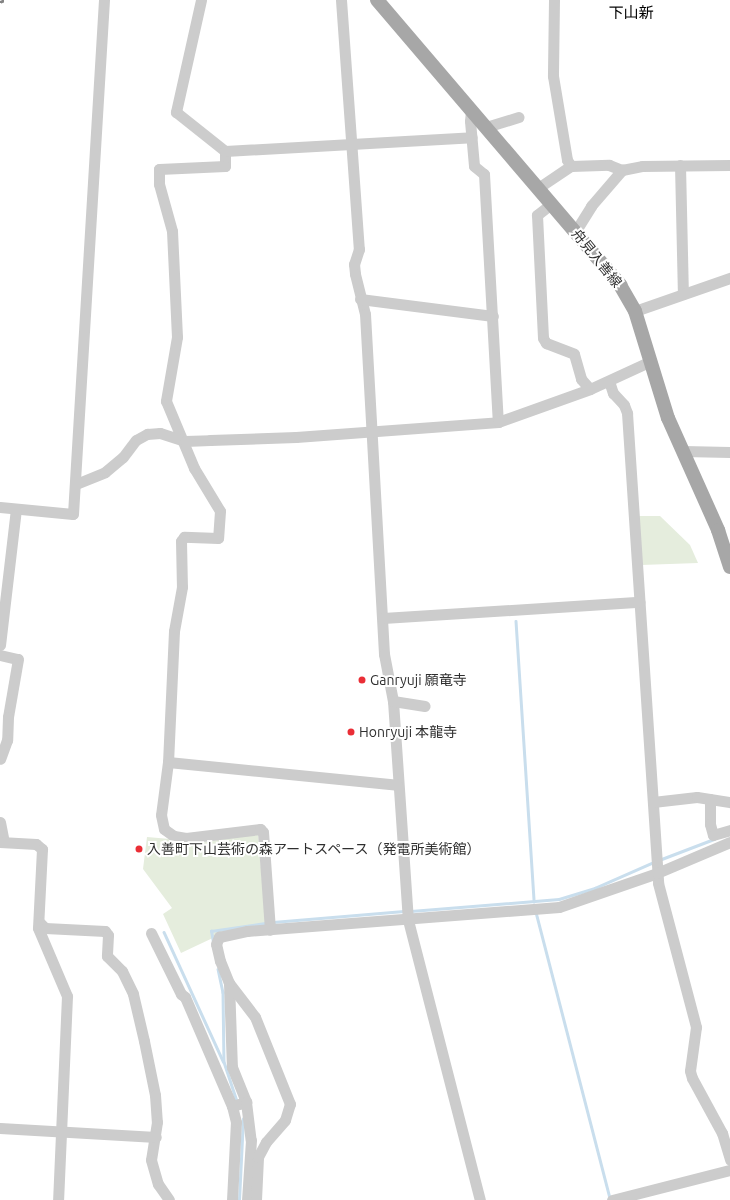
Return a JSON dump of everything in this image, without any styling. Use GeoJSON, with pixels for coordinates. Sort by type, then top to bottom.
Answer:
{"type":"FeatureCollection","features":[{"type":"Feature","properties":{"kind":"main road","name":"舟見入善線"},"geometry":{"type":"LineString","coordinates":[[377,0],[620,285],[635,311],[668,418],[718,530],[730,567]]}},
{"type":"Feature","properties":{"kind":"street"},"geometry":{"type":"LineString","coordinates":[[0,507],[73,514],[104,0]]}},
{"type":"Feature","properties":{"kind":"street"},"geometry":{"type":"LineString","coordinates":[[201,0],[176,112],[225,151],[472,137]]}},
{"type":"Feature","properties":{"kind":"street"},"geometry":{"type":"LineString","coordinates":[[341,0],[359,249],[354,264],[354,274],[366,314],[384,654],[393,701],[397,785],[408,920],[480,1200]]}},
{"type":"Feature","properties":{"kind":"street"},"geometry":{"type":"LineString","coordinates":[[554,0],[553,76],[567,160],[571,166]]}},
{"type":"Feature","properties":{"kind":"street"},"geometry":{"type":"LineString","coordinates":[[472,110],[474,166],[484,174],[498,422]]}},
{"type":"Feature","properties":{"kind":"street"},"geometry":{"type":"LineString","coordinates":[[486,127],[518,117]]}},
{"type":"Feature","properties":{"kind":"street"},"geometry":{"type":"LineString","coordinates":[[225,151],[225,166],[159,169],[158,184],[172,231],[177,337],[166,401],[171,418],[185,441],[194,468],[220,511],[218,538],[184,537],[181,541],[182,587],[174,631],[168,762],[161,815],[164,829],[174,836],[186,838],[254,828],[263,832],[270,930]]}},
{"type":"Feature","properties":{"kind":"street"},"geometry":{"type":"LineString","coordinates":[[538,188],[571,166],[609,165],[622,170],[642,166],[730,165]]}},
{"type":"Feature","properties":{"kind":"street"},"geometry":{"type":"LineString","coordinates":[[680,165],[683,294]]}},
{"type":"Feature","properties":{"kind":"street"},"geometry":{"type":"LineString","coordinates":[[575,232],[591,206],[622,170]]}},
{"type":"Feature","properties":{"kind":"street"},"geometry":{"type":"LineString","coordinates":[[551,204],[537,215],[543,338],[546,343],[574,354],[581,379],[590,389]]}},
{"type":"Feature","properties":{"kind":"street"},"geometry":{"type":"LineString","coordinates":[[635,311],[730,278]]}},
{"type":"Feature","properties":{"kind":"street"},"geometry":{"type":"LineString","coordinates":[[360,298],[493,316]]}},
{"type":"Feature","properties":{"kind":"street"},"geometry":{"type":"LineString","coordinates":[[76,484],[105,472],[123,457],[136,440],[147,434],[160,433],[185,441],[373,432],[498,422],[590,389],[651,361]]}},
{"type":"Feature","properties":{"kind":"street"},"geometry":{"type":"LineString","coordinates":[[609,381],[613,394],[624,404],[627,413],[657,873],[696,1027],[690,1071],[692,1078],[722,1133],[730,1160]]}},
{"type":"Feature","properties":{"kind":"street"},"geometry":{"type":"LineString","coordinates":[[683,451],[730,452]]}},
{"type":"Feature","properties":{"kind":"street"},"geometry":{"type":"LineString","coordinates":[[0,645],[16,509]]}},
{"type":"Feature","properties":{"kind":"street"},"geometry":{"type":"LineString","coordinates":[[383,618],[640,602]]}},
{"type":"Feature","properties":{"kind":"street"},"geometry":{"type":"LineString","coordinates":[[0,655],[18,660],[8,717],[7,740],[0,759]]}},
{"type":"Feature","properties":{"kind":"street"},"geometry":{"type":"LineString","coordinates":[[393,701],[425,706]]}},
{"type":"Feature","properties":{"kind":"street"},"geometry":{"type":"LineString","coordinates":[[168,762],[397,785]]}},
{"type":"Feature","properties":{"kind":"street"},"geometry":{"type":"LineString","coordinates":[[653,802],[697,797],[730,802]]}},
{"type":"Feature","properties":{"kind":"street"},"geometry":{"type":"LineString","coordinates":[[710,799],[713,836],[730,830]]}},
{"type":"Feature","properties":{"kind":"street"},"geometry":{"type":"LineString","coordinates":[[0,822],[2,842],[36,844],[42,849],[38,928],[67,996],[58,1200]]}},
{"type":"Feature","properties":{"kind":"street"},"geometry":{"type":"LineString","coordinates":[[256,1200],[258,1157],[266,1142],[285,1120],[290,1104],[255,1017],[229,983],[220,961],[216,944],[219,937],[247,931],[408,920],[559,907],[657,873],[730,842]]}},
{"type":"Feature","properties":{"kind":"street"},"geometry":{"type":"LineString","coordinates":[[39,922],[45,928],[105,931],[108,935],[107,956],[122,971],[132,994],[144,1041],[155,1095],[156,1137],[151,1160],[158,1184],[169,1200]]}},
{"type":"Feature","properties":{"kind":"street"},"geometry":{"type":"LineString","coordinates":[[151,933],[181,994],[185,997],[232,1106],[236,1122],[232,1200]]}},
{"type":"Feature","properties":{"kind":"street"},"geometry":{"type":"LineString","coordinates":[[229,983],[232,1067],[246,1102],[251,1140],[246,1200]]}},
{"type":"Feature","properties":{"kind":"street"},"geometry":{"type":"LineString","coordinates":[[232,1106],[246,1102]]}},
{"type":"Feature","properties":{"kind":"street"},"geometry":{"type":"LineString","coordinates":[[0,1128],[156,1137]]}},
{"type":"Feature","properties":{"kind":"street"},"geometry":{"type":"LineString","coordinates":[[612,1200],[730,1170]]}},
{"type":"Feature","properties":{"kind":"green space"},"geometry":{"type":"Polygon","coordinates":[[[638,516],[660,516],[690,545],[698,563],[641,565],[638,516]]]}},
{"type":"Feature","properties":{"kind":"green space"},"geometry":{"type":"Polygon","coordinates":[[[258,833],[266,926],[217,936],[181,953],[163,914],[172,908],[143,869],[147,837],[170,839],[185,844],[200,843],[258,833]]]}},
{"type":"Feature","properties":{"kind":"waterway"},"geometry":{"type":"LineString","coordinates":[[516,621],[534,901]]}},
{"type":"Feature","properties":{"kind":"waterway"},"geometry":{"type":"LineString","coordinates":[[659,860],[714,839]]}},
{"type":"Feature","properties":{"kind":"waterway"},"geometry":{"type":"LineString","coordinates":[[411,911],[559,899],[595,888],[654,862]]}},
{"type":"Feature","properties":{"kind":"waterway"},"geometry":{"type":"LineString","coordinates":[[273,922],[404,911]]}},
{"type":"Feature","properties":{"kind":"waterway"},"geometry":{"type":"LineString","coordinates":[[536,912],[610,1198]]}},
{"type":"Feature","properties":{"kind":"waterway"},"geometry":{"type":"LineString","coordinates":[[213,942],[211,931],[266,923]]}},
{"type":"Feature","properties":{"kind":"waterway"},"geometry":{"type":"LineString","coordinates":[[164,932],[223,1061]]}},
{"type":"Feature","properties":{"kind":"waterway"},"geometry":{"type":"LineString","coordinates":[[218,969],[223,992],[224,1062],[237,1101]]}},
{"type":"Feature","properties":{"kind":"waterway"},"geometry":{"type":"LineString","coordinates":[[239,1200],[243,1119]]}},
{"type":"Feature","properties":{"kind":"railway"},"geometry":{"type":"LineString","coordinates":[[0,2],[5,0]]}},
{"type":"Feature","properties":{"kind":"place","name":"Ganryuji 願竜寺"},"geometry":{"type":"Point","coordinates":[362,680]}},
{"type":"Feature","properties":{"kind":"place","name":"Honryuji 本龍寺"},"geometry":{"type":"Point","coordinates":[351,732]}},
{"type":"Feature","properties":{"kind":"place","name":"入善町下山芸術の森アートスペース（発電所美術館）"},"geometry":{"type":"Point","coordinates":[139,849]}},
{"type":"Feature","properties":{"kind":"district","name":"下山新"},"geometry":{"type":"Point","coordinates":[631,13]}}]}
